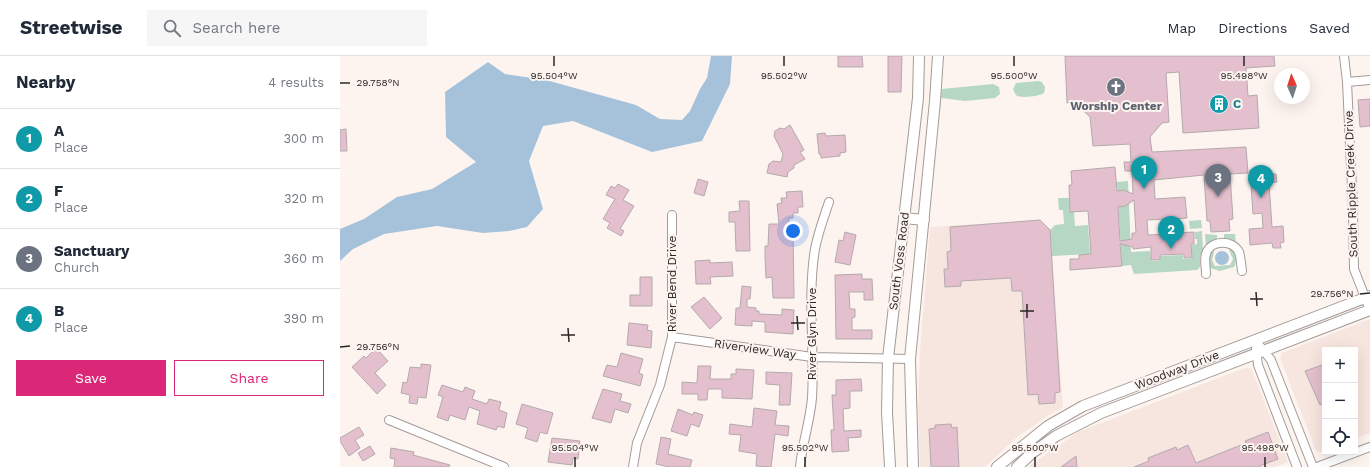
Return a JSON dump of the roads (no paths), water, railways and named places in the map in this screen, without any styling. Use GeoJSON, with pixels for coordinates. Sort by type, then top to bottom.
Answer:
{"type":"FeatureCollection","features":[{"type":"Feature","properties":{"kind":"main road","name":"South Voss Road"},"geometry":{"type":"LineString","coordinates":[[890,467],[887,412],[888,358],[918,98],[919,56]]}},
{"type":"Feature","properties":{"kind":"main road","name":"South Voss Road"},"geometry":{"type":"LineString","coordinates":[[913,467],[910,359],[938,56]]}},
{"type":"Feature","properties":{"kind":"main road"},"geometry":{"type":"LineString","coordinates":[[904,218],[924,220]]}},
{"type":"Feature","properties":{"kind":"main road","name":"Woodway Drive"},"geometry":{"type":"LineString","coordinates":[[1017,467],[1056,436],[1100,414],[1259,348],[1297,324],[1367,297]]}},
{"type":"Feature","properties":{"kind":"main road","name":"Woodway Drive"},"geometry":{"type":"LineString","coordinates":[[997,467],[1048,426],[1084,406],[1132,387],[1259,348],[1370,310]]}},
{"type":"Feature","properties":{"kind":"main road"},"geometry":{"type":"LineString","coordinates":[[1132,387],[1138,398]]}},
{"type":"Feature","properties":{"kind":"main road"},"geometry":{"type":"LineString","coordinates":[[1048,426],[1056,436]]}},
{"type":"Feature","properties":{"kind":"street","name":"South Ripple Creek Drive"},"geometry":{"type":"LineString","coordinates":[[1344,56],[1347,82],[1353,209],[1354,268],[1367,297],[1370,310]]}},
{"type":"Feature","properties":{"kind":"street"},"geometry":{"type":"LineString","coordinates":[[1347,82],[1370,80]]}},
{"type":"Feature","properties":{"kind":"street","name":"River Glyn Drive"},"geometry":{"type":"LineString","coordinates":[[800,467],[812,398],[812,275],[815,248],[830,202]]}},
{"type":"Feature","properties":{"kind":"street","name":"River Bend Drive"},"geometry":{"type":"LineString","coordinates":[[634,467],[637,443],[660,385],[672,337],[672,216]]}},
{"type":"Feature","properties":{"kind":"street"},"geometry":{"type":"LineString","coordinates":[[1206,274],[1206,253],[1209,248],[1215,244],[1221,243],[1230,245],[1238,251],[1242,272]]}},
{"type":"Feature","properties":{"kind":"street","name":"Riverview Way"},"geometry":{"type":"LineString","coordinates":[[672,337],[812,357],[910,359]]}},
{"type":"Feature","properties":{"kind":"street"},"geometry":{"type":"LineString","coordinates":[[1259,348],[1258,365],[1297,467]]}},
{"type":"Feature","properties":{"kind":"street"},"geometry":{"type":"LineString","coordinates":[[1259,348],[1271,360],[1313,467]]}},
{"type":"Feature","properties":{"kind":"street"},"geometry":{"type":"LineString","coordinates":[[389,420],[504,467]]}},
{"type":"Feature","properties":{"kind":"street"},"geometry":{"type":"LineString","coordinates":[[1318,467],[1370,447]]}},
{"type":"Feature","properties":{"kind":"water"},"geometry":{"type":"Polygon","coordinates":[[[711,56],[732,56],[730,84],[702,141],[652,152],[573,121],[543,126],[529,161],[543,209],[527,227],[509,231],[483,233],[437,226],[384,234],[353,249],[340,261],[340,229],[364,219],[397,197],[432,189],[476,162],[446,137],[445,92],[488,62],[505,74],[546,80],[636,105],[660,119],[682,120],[690,111],[707,78],[711,56]]]}},
{"type":"Feature","properties":{"kind":"water"},"geometry":{"type":"Polygon","coordinates":[[[1222,251],[1227,253],[1229,258],[1227,263],[1222,265],[1217,263],[1215,258],[1217,253],[1222,251]]]}},
{"type":"Feature","properties":{"kind":"place","name":"Worship Center"},"geometry":{"type":"Point","coordinates":[1116,87]}},
{"type":"Feature","properties":{"kind":"place","name":"C"},"geometry":{"type":"Point","coordinates":[1219,104]}},
{"type":"Feature","properties":{"kind":"place","name":"A"},"geometry":{"type":"Point","coordinates":[1144,189]}},
{"type":"Feature","properties":{"kind":"place","name":"Sanctuary"},"geometry":{"type":"Point","coordinates":[1218,197]}},
{"type":"Feature","properties":{"kind":"place","name":"B"},"geometry":{"type":"Point","coordinates":[1261,198]}},
{"type":"Feature","properties":{"kind":"place","name":"F"},"geometry":{"type":"Point","coordinates":[1171,249]}}]}
